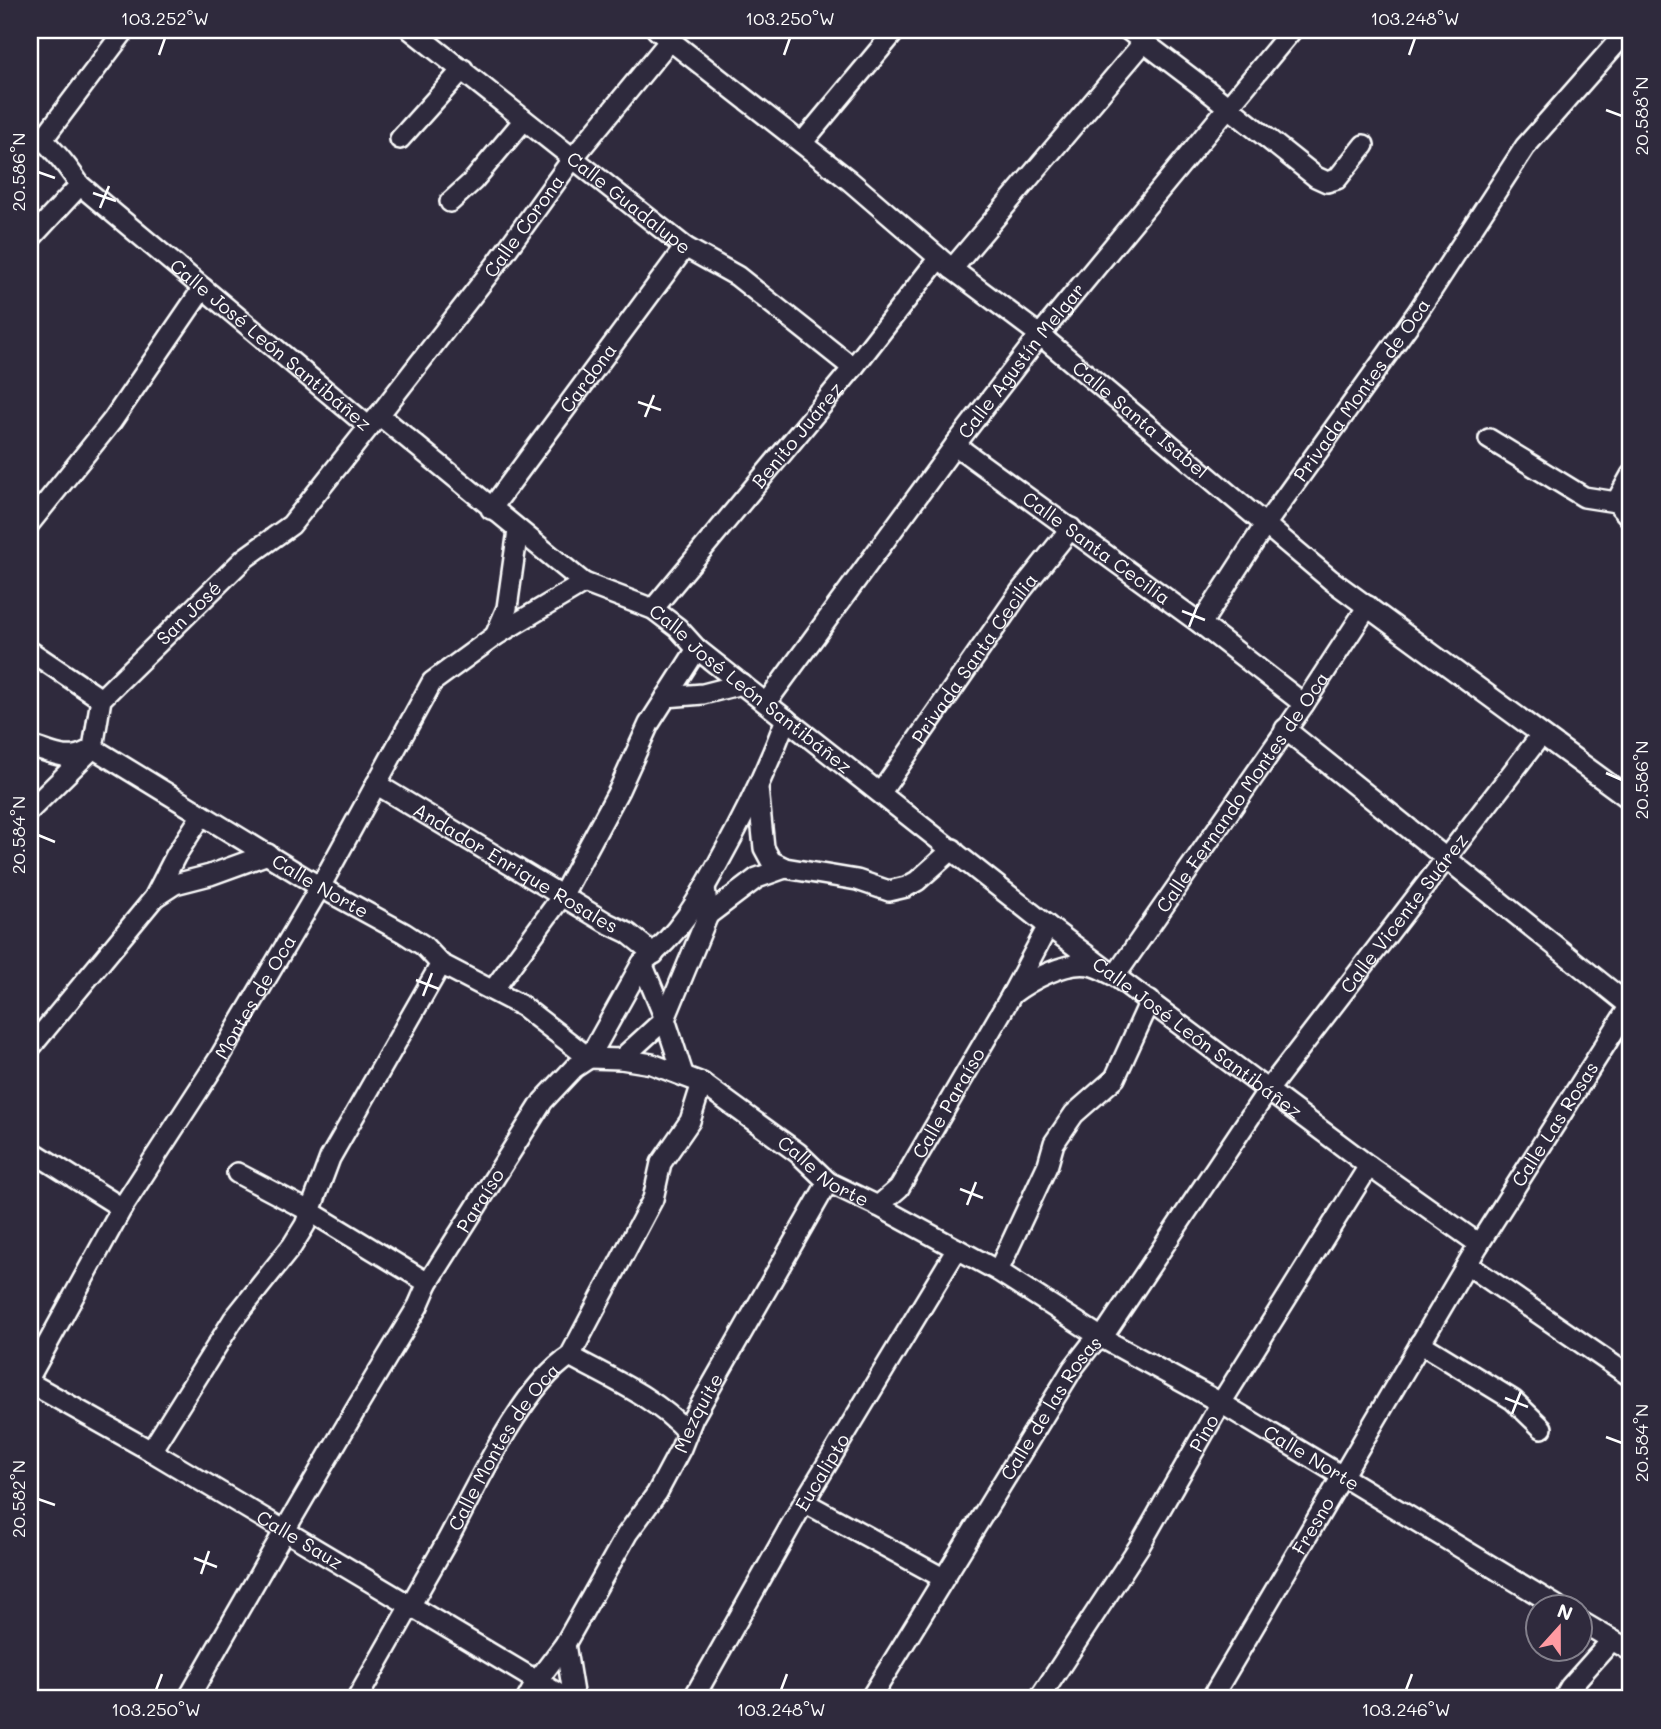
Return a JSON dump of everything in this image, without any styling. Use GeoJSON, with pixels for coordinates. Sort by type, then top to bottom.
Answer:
{"type":"FeatureCollection","features":[{"type":"Feature","properties":{"kind":"street"},"geometry":{"type":"LineString","coordinates":[[36,134],[125,30]]}},
{"type":"Feature","properties":{"kind":"street","name":"Calle Guadalupe"},"geometry":{"type":"LineString","coordinates":[[411,30],[685,247],[737,275],[853,368]]}},
{"type":"Feature","properties":{"kind":"street"},"geometry":{"type":"LineString","coordinates":[[802,143],[896,30]]}},
{"type":"Feature","properties":{"kind":"street"},"geometry":{"type":"LineString","coordinates":[[1128,30],[1316,177],[1327,182],[1337,178],[1364,145]]}},
{"type":"Feature","properties":{"kind":"street","name":"Calle Agustín Melgar"},"geometry":{"type":"LineString","coordinates":[[766,703],[955,444],[1040,335],[1292,30]]}},
{"type":"Feature","properties":{"kind":"street","name":"Privada Montes de Oca"},"geometry":{"type":"LineString","coordinates":[[1265,525],[1417,313],[1525,147],[1628,30]]}},
{"type":"Feature","properties":{"kind":"street","name":"Calle Santa Isabel"},"geometry":{"type":"LineString","coordinates":[[664,35],[850,181],[946,264],[1040,335],[1331,580],[1631,800]]}},
{"type":"Feature","properties":{"kind":"street","name":"Calle Corona"},"geometry":{"type":"LineString","coordinates":[[374,421],[498,262],[664,35]]}},
{"type":"Feature","properties":{"kind":"street","name":"Benito Juárez"},"geometry":{"type":"LineString","coordinates":[[653,609],[853,368],[1144,42]]}},
{"type":"Feature","properties":{"kind":"street"},"geometry":{"type":"LineString","coordinates":[[400,139],[463,69]]}},
{"type":"Feature","properties":{"kind":"street"},"geometry":{"type":"LineString","coordinates":[[450,202],[472,181],[524,120]]}},
{"type":"Feature","properties":{"kind":"street","name":"Calle José León Santibáñez"},"geometry":{"type":"LineString","coordinates":[[36,134],[68,167],[80,185],[203,288],[584,583],[653,609],[678,628],[697,649],[1048,926],[1369,1166],[1479,1244]]}},
{"type":"Feature","properties":{"kind":"street"},"geometry":{"type":"LineString","coordinates":[[30,239],[80,185]]}},
{"type":"Feature","properties":{"kind":"street","name":"Cardona"},"geometry":{"type":"LineString","coordinates":[[491,509],[685,247]]}},
{"type":"Feature","properties":{"kind":"street"},"geometry":{"type":"LineString","coordinates":[[30,523],[112,421],[203,288]]}},
{"type":"Feature","properties":{"kind":"street","name":"San José"},"geometry":{"type":"LineString","coordinates":[[102,699],[245,558],[290,524],[374,421]]}},
{"type":"Feature","properties":{"kind":"street"},"geometry":{"type":"LineString","coordinates":[[1489,439],[1584,497],[1616,502],[1631,519]]}},
{"type":"Feature","properties":{"kind":"street","name":"Calle Santa Cecilia"},"geometry":{"type":"LineString","coordinates":[[955,444],[1201,624],[1304,704]]}},
{"type":"Feature","properties":{"kind":"street"},"geometry":{"type":"LineString","coordinates":[[1616,502],[1631,475]]}},
{"type":"Feature","properties":{"kind":"street"},"geometry":{"type":"LineString","coordinates":[[1201,624],[1265,525]]}},
{"type":"Feature","properties":{"kind":"street","name":"Privada Santa Cecilia"},"geometry":{"type":"LineString","coordinates":[[881,792],[1020,592],[1071,528]]}},
{"type":"Feature","properties":{"kind":"street"},"geometry":{"type":"LineString","coordinates":[[495,636],[507,608],[518,530]]}},
{"type":"Feature","properties":{"kind":"street","name":"Montes de Oca"},"geometry":{"type":"LineString","coordinates":[[30,1376],[122,1208],[218,1060],[320,887],[432,682],[495,636],[584,583]]}},
{"type":"Feature","properties":{"kind":"street","name":"Calle Fernando Montes de Oca"},"geometry":{"type":"LineString","coordinates":[[1115,976],[1304,704],[1368,606]]}},
{"type":"Feature","properties":{"kind":"street"},"geometry":{"type":"LineString","coordinates":[[493,990],[562,896],[619,790],[649,724],[697,649]]}},
{"type":"Feature","properties":{"kind":"street"},"geometry":{"type":"LineString","coordinates":[[30,651],[102,699],[93,748],[30,810]]}},
{"type":"Feature","properties":{"kind":"street"},"geometry":{"type":"LineString","coordinates":[[666,697],[703,694],[742,684]]}},
{"type":"Feature","properties":{"kind":"street","name":"Paraíso"},"geometry":{"type":"LineString","coordinates":[[188,1699],[285,1533],[324,1460],[418,1306],[428,1283],[543,1101],[573,1068],[589,1058],[648,958],[690,913],[758,788],[786,719]]}},
{"type":"Feature","properties":{"kind":"street"},"geometry":{"type":"LineString","coordinates":[[1286,729],[1630,1005]]}},
{"type":"Feature","properties":{"kind":"street","name":"Calle Vicente Suárez"},"geometry":{"type":"LineString","coordinates":[[1268,1090],[1541,736]]}},
{"type":"Feature","properties":{"kind":"street"},"geometry":{"type":"LineString","coordinates":[[30,746],[63,757],[77,757],[93,748]]}},
{"type":"Feature","properties":{"kind":"street","name":"Calle Norte"},"geometry":{"type":"LineString","coordinates":[[93,748],[320,887],[404,933],[424,946],[441,964],[522,1006],[589,1058],[652,1064],[702,1083],[798,1153],[828,1182],[998,1271],[1102,1338],[1221,1403],[1534,1592]]}},
{"type":"Feature","properties":{"kind":"street","name":"Andador Enrique Rosales"},"geometry":{"type":"LineString","coordinates":[[376,784],[628,933],[648,958]]}},
{"type":"Feature","properties":{"kind":"street"},"geometry":{"type":"LineString","coordinates":[[758,788],[764,848],[771,861],[785,868],[857,880],[889,891],[906,887],[916,881],[953,849]]}},
{"type":"Feature","properties":{"kind":"street"},"geometry":{"type":"LineString","coordinates":[[30,1048],[154,898],[176,855],[202,815]]}},
{"type":"Feature","properties":{"kind":"street"},"geometry":{"type":"LineString","coordinates":[[154,898],[175,884],[210,875],[268,854]]}},
{"type":"Feature","properties":{"kind":"street"},"geometry":{"type":"LineString","coordinates":[[708,915],[757,878],[785,868]]}},
{"type":"Feature","properties":{"kind":"street"},"geometry":{"type":"LineString","coordinates":[[621,1059],[666,1019],[708,915],[705,887]]}},
{"type":"Feature","properties":{"kind":"street","name":"Calle Paraíso"},"geometry":{"type":"LineString","coordinates":[[878,1206],[899,1188],[1012,994],[1048,926]]}},
{"type":"Feature","properties":{"kind":"street"},"geometry":{"type":"LineString","coordinates":[[648,958],[683,1074]]}},
{"type":"Feature","properties":{"kind":"street"},"geometry":{"type":"LineString","coordinates":[[151,1451],[233,1320],[292,1246],[311,1212],[330,1158],[441,964]]}},
{"type":"Feature","properties":{"kind":"street","name":"Calle Paraíso"},"geometry":{"type":"LineString","coordinates":[[1012,994],[1034,978],[1078,965],[1091,965],[1115,976]]}},
{"type":"Feature","properties":{"kind":"street"},"geometry":{"type":"LineString","coordinates":[[998,1271],[1048,1164],[1054,1143],[1074,1114],[1115,1078],[1150,1001]]}},
{"type":"Feature","properties":{"kind":"street","name":"Calle Las Rosas"},"geometry":{"type":"LineString","coordinates":[[1479,1244],[1630,1005]]}},
{"type":"Feature","properties":{"kind":"street","name":"Calle Montes de Oca"},"geometry":{"type":"LineString","coordinates":[[357,1699],[520,1411],[544,1378],[556,1365],[570,1356],[653,1199],[661,1163],[690,1121],[702,1083]]}},
{"type":"Feature","properties":{"kind":"street","name":"Calle de las Rosas"},"geometry":{"type":"LineString","coordinates":[[870,1699],[1073,1368],[1090,1346],[1102,1338],[1268,1090]]}},
{"type":"Feature","properties":{"kind":"street"},"geometry":{"type":"LineString","coordinates":[[30,1150],[122,1208]]}},
{"type":"Feature","properties":{"kind":"street","name":"Pino"},"geometry":{"type":"LineString","coordinates":[[1039,1699],[1140,1545],[1221,1403],[1369,1166]]}},
{"type":"Feature","properties":{"kind":"street"},"geometry":{"type":"LineString","coordinates":[[237,1173],[311,1212],[428,1283]]}},
{"type":"Feature","properties":{"kind":"street","name":"Mezquite"},"geometry":{"type":"LineString","coordinates":[[527,1699],[565,1644],[627,1534],[657,1493],[687,1432],[828,1182]]}},
{"type":"Feature","properties":{"kind":"street","name":"Fresno"},"geometry":{"type":"LineString","coordinates":[[1211,1699],[1479,1244]]}},
{"type":"Feature","properties":{"kind":"street","name":"Eucalipto"},"geometry":{"type":"LineString","coordinates":[[693,1699],[804,1503],[957,1250]]}},
{"type":"Feature","properties":{"kind":"street"},"geometry":{"type":"LineString","coordinates":[[1468,1265],[1631,1377]]}},
{"type":"Feature","properties":{"kind":"street"},"geometry":{"type":"LineString","coordinates":[[1420,1343],[1513,1400],[1542,1428]]}},
{"type":"Feature","properties":{"kind":"street"},"geometry":{"type":"LineString","coordinates":[[570,1356],[654,1402],[671,1414],[687,1432]]}},
{"type":"Feature","properties":{"kind":"street","name":"Calle Sauz"},"geometry":{"type":"LineString","coordinates":[[30,1382],[567,1699]]}},
{"type":"Feature","properties":{"kind":"street"},"geometry":{"type":"LineString","coordinates":[[804,1503],[943,1577]]}},
{"type":"Feature","properties":{"kind":"street"},"geometry":{"type":"LineString","coordinates":[[1594,1629],[1631,1651]]}},
{"type":"Feature","properties":{"kind":"street"},"geometry":{"type":"LineString","coordinates":[[1563,1699],[1570,1687],[1612,1640]]}},
{"type":"Feature","properties":{"kind":"street"},"geometry":{"type":"LineString","coordinates":[[565,1644],[574,1699]]}}]}
